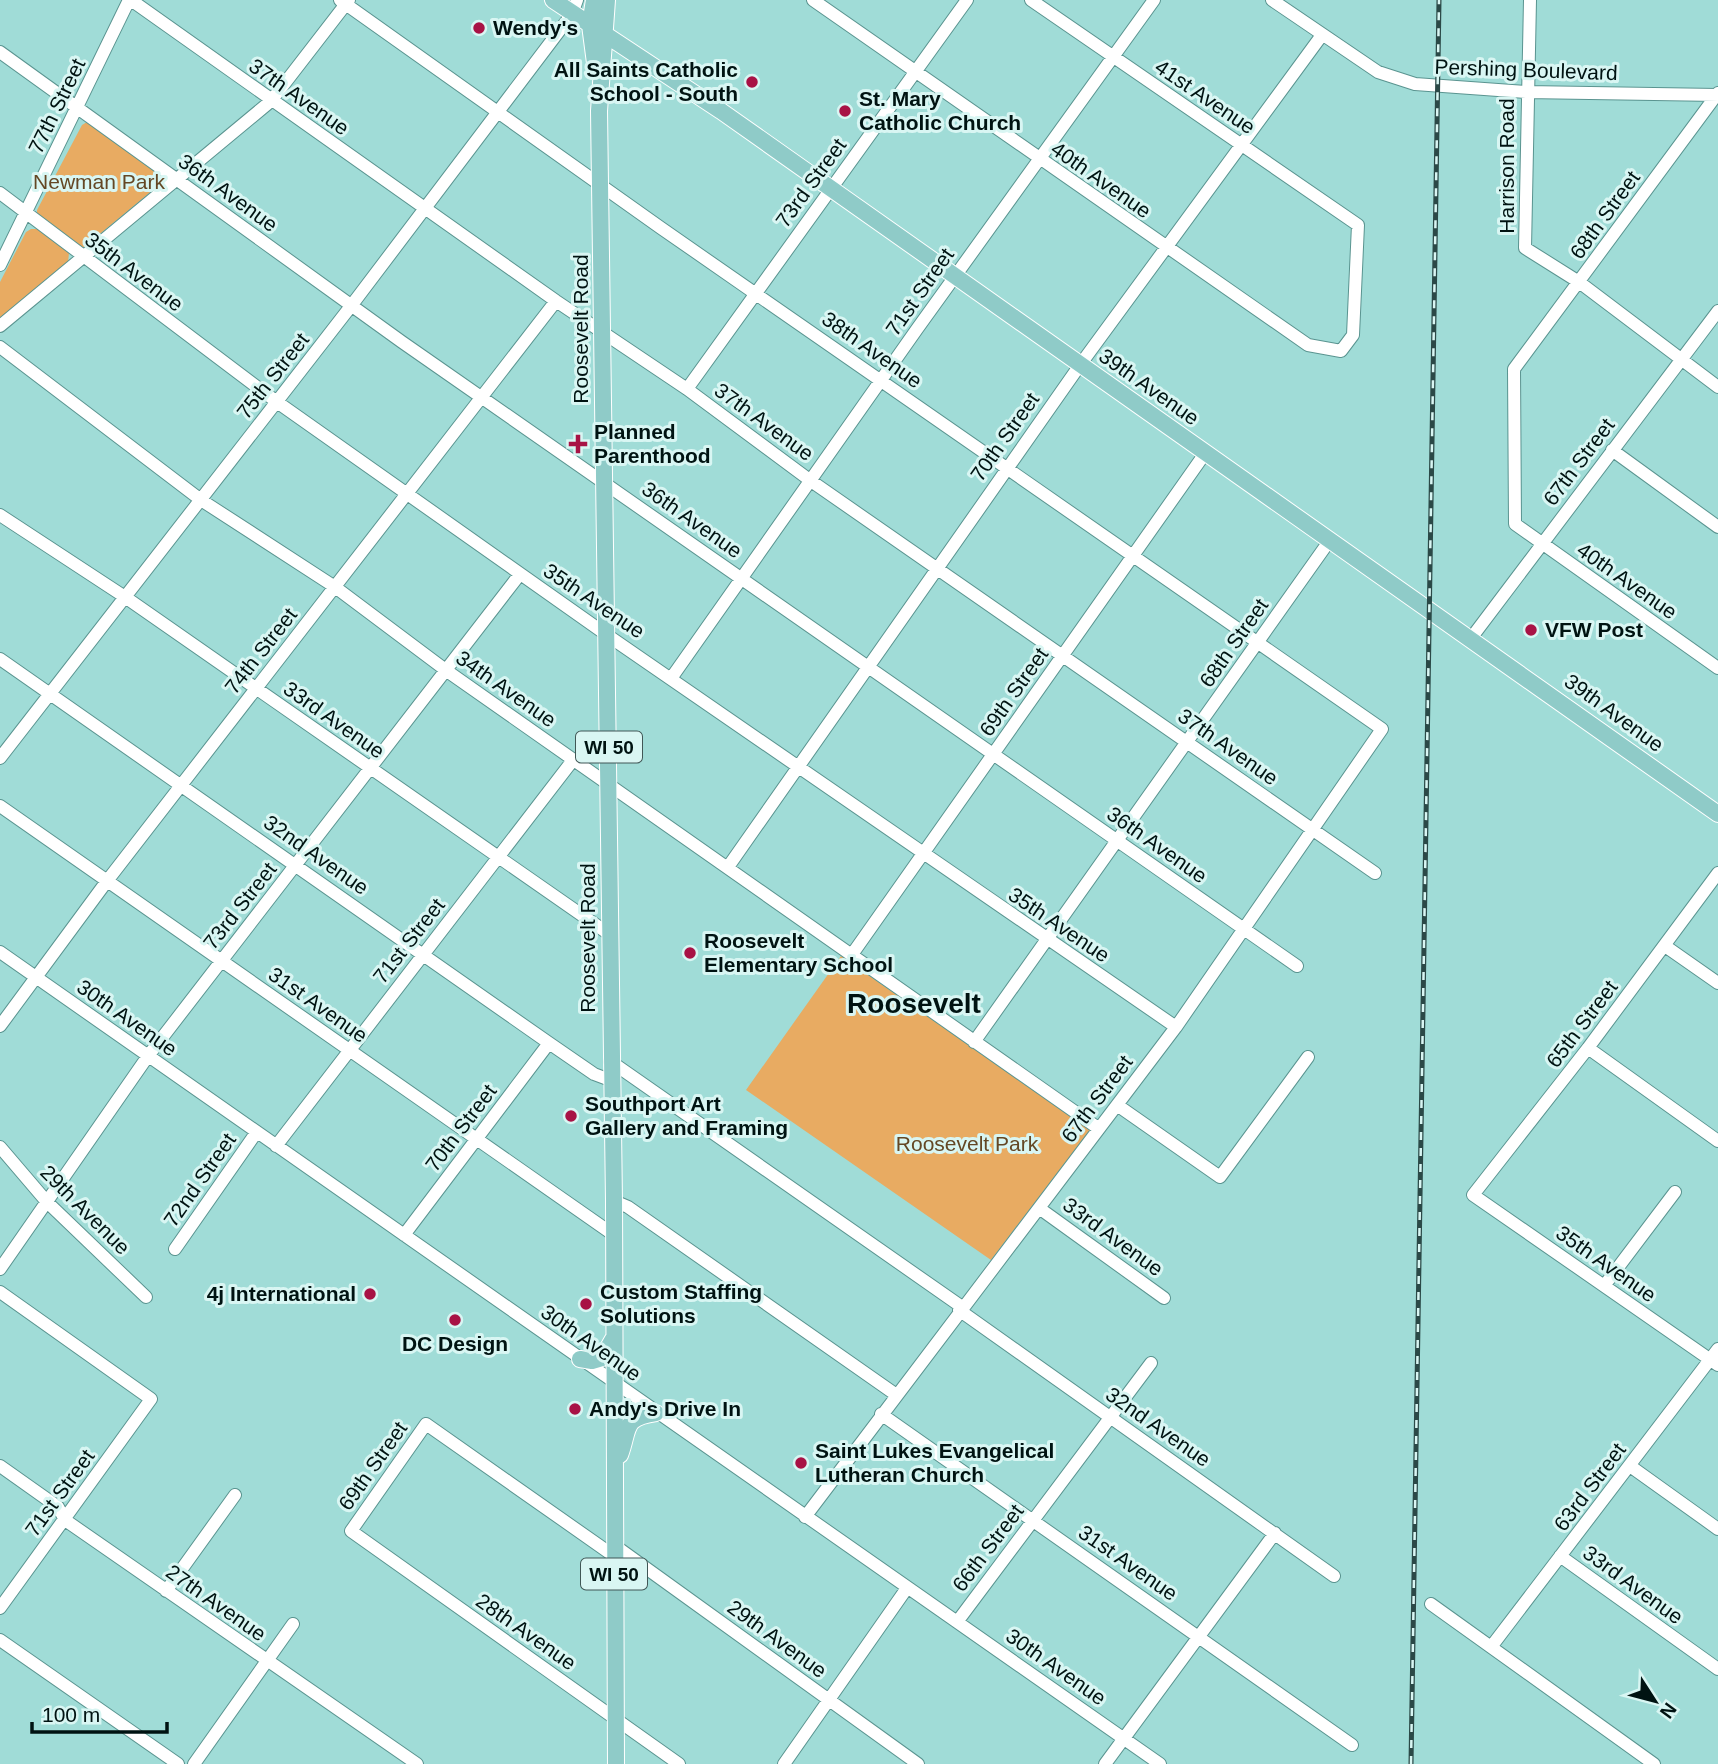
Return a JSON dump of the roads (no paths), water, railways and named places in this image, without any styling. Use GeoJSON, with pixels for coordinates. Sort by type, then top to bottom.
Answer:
{"type":"FeatureCollection","features":[{"type":"Feature","properties":{"kind":"main road","name":"39th Avenue"},"geometry":{"type":"LineString","coordinates":[[553,0],[574,7],[597,29],[831,189],[1472,638],[1718,814]]}},
{"type":"Feature","properties":{"kind":"main road","name":"WI 50"},"geometry":{"type":"LineString","coordinates":[[597,29],[598,1]]}},
{"type":"Feature","properties":{"kind":"main road","name":"Roosevelt Road"},"geometry":{"type":"LineString","coordinates":[[597,29],[609,786],[610,1080],[614,1201],[616,1764]]}},
{"type":"Feature","properties":{"kind":"main road"},"geometry":{"type":"LineString","coordinates":[[580,1359],[592,1361],[602,1358],[614,1336]]}},
{"type":"Feature","properties":{"kind":"main road"},"geometry":{"type":"LineString","coordinates":[[614,1467],[630,1423],[639,1415],[656,1413]]}},
{"type":"Feature","properties":{"kind":"street","name":"37th Avenue"},"geometry":{"type":"LineString","coordinates":[[130,0],[556,301],[687,389],[811,481],[1375,873]]}},
{"type":"Feature","properties":{"kind":"street","name":"77th Street"},"geometry":{"type":"LineString","coordinates":[[0,265],[130,0]]}},
{"type":"Feature","properties":{"kind":"street","name":"40th Avenue"},"geometry":{"type":"LineString","coordinates":[[813,0],[1308,345],[1340,351]]}},
{"type":"Feature","properties":{"kind":"street","name":"73rd Street"},"geometry":{"type":"LineString","coordinates":[[687,389],[967,0]]}},
{"type":"Feature","properties":{"kind":"street","name":"41st Avenue"},"geometry":{"type":"LineString","coordinates":[[1031,0],[1111,58],[1358,225],[1353,335],[1340,351]]}},
{"type":"Feature","properties":{"kind":"street","name":"71st Street"},"geometry":{"type":"LineString","coordinates":[[672,677],[1038,159],[1154,0]]}},
{"type":"Feature","properties":{"kind":"street","name":"Pershing Boulevard"},"geometry":{"type":"LineString","coordinates":[[1272,0],[1378,72],[1415,84],[1526,92],[1718,94]]}},
{"type":"Feature","properties":{"kind":"street","name":"Harrison Road"},"geometry":{"type":"LineString","coordinates":[[1530,0],[1526,92],[1525,248],[1579,282]]}},
{"type":"Feature","properties":{"kind":"street"},"geometry":{"type":"LineString","coordinates":[[0,326],[271,101],[345,1]]}},
{"type":"Feature","properties":{"kind":"street","name":"38th Avenue"},"geometry":{"type":"LineString","coordinates":[[345,1],[600,184],[1382,729]]}},
{"type":"Feature","properties":{"kind":"street"},"geometry":{"type":"LineString","coordinates":[[574,7],[598,1]]}},
{"type":"Feature","properties":{"kind":"street","name":"75th Street"},"geometry":{"type":"LineString","coordinates":[[0,758],[351,306],[574,7]]}},
{"type":"Feature","properties":{"kind":"street","name":"70th Street"},"geometry":{"type":"LineString","coordinates":[[727,867],[1080,365],[1322,35]]}},
{"type":"Feature","properties":{"kind":"street","name":"36th Avenue"},"geometry":{"type":"LineString","coordinates":[[0,52],[351,306],[1297,966]]}},
{"type":"Feature","properties":{"kind":"street","name":"68th Street"},"geometry":{"type":"LineString","coordinates":[[1515,524],[1514,369],[1718,94]]}},
{"type":"Feature","properties":{"kind":"street","name":"35th Avenue"},"geometry":{"type":"LineString","coordinates":[[0,193],[277,402],[408,495],[798,765],[923,855],[1176,1027]]}},
{"type":"Feature","properties":{"kind":"street"},"geometry":{"type":"LineString","coordinates":[[1579,282],[1718,387]]}},
{"type":"Feature","properties":{"kind":"street","name":"74th Street"},"geometry":{"type":"LineString","coordinates":[[0,1026],[107,881],[556,301]]}},
{"type":"Feature","properties":{"kind":"street","name":"67th Street"},"geometry":{"type":"LineString","coordinates":[[1472,638],[1718,312]]}},
{"type":"Feature","properties":{"kind":"street","name":"34th Avenue"},"geometry":{"type":"LineString","coordinates":[[0,347],[201,500],[335,587],[447,671],[609,786],[853,953],[1098,1128]]}},
{"type":"Feature","properties":{"kind":"street"},"geometry":{"type":"LineString","coordinates":[[1612,450],[1718,527]]}},
{"type":"Feature","properties":{"kind":"street","name":"69th Street"},"geometry":{"type":"LineString","coordinates":[[853,953],[1206,452]]}},
{"type":"Feature","properties":{"kind":"street","name":"33rd Avenue"},"geometry":{"type":"LineString","coordinates":[[0,515],[125,597],[609,934]]}},
{"type":"Feature","properties":{"kind":"street","name":"40th Avenue"},"geometry":{"type":"LineString","coordinates":[[1515,524],[1718,668]]}},
{"type":"Feature","properties":{"kind":"street","name":"68th Street"},"geometry":{"type":"LineString","coordinates":[[974,1042],[1330,540]]}},
{"type":"Feature","properties":{"kind":"street","name":"73rd Street"},"geometry":{"type":"LineString","coordinates":[[0,1269],[148,1056],[520,574]]}},
{"type":"Feature","properties":{"kind":"street","name":"32nd Avenue"},"geometry":{"type":"LineString","coordinates":[[0,659],[51,692],[549,1043],[594,1074],[610,1080]]}},
{"type":"Feature","properties":{"kind":"street","name":"67th Street"},"geometry":{"type":"LineString","coordinates":[[805,1517],[1176,1027],[1382,729]]}},
{"type":"Feature","properties":{"kind":"street","name":"71st Street"},"geometry":{"type":"LineString","coordinates":[[276,1146],[573,760]]}},
{"type":"Feature","properties":{"kind":"street","name":"31st Avenue"},"geometry":{"type":"LineString","coordinates":[[0,806],[614,1235]]}},
{"type":"Feature","properties":{"kind":"street","name":"65th Street"},"geometry":{"type":"LineString","coordinates":[[1473,1195],[1588,1048],[1718,873]]}},
{"type":"Feature","properties":{"kind":"street"},"geometry":{"type":"LineString","coordinates":[[1665,946],[1718,983]]}},
{"type":"Feature","properties":{"kind":"street","name":"30th Avenue"},"geometry":{"type":"LineString","coordinates":[[0,952],[1160,1764]]}},
{"type":"Feature","properties":{"kind":"street","name":"70th Street"},"geometry":{"type":"LineString","coordinates":[[404,1235],[549,1043]]}},
{"type":"Feature","properties":{"kind":"street"},"geometry":{"type":"LineString","coordinates":[[1588,1048],[1718,1141]]}},
{"type":"Feature","properties":{"kind":"street"},"geometry":{"type":"LineString","coordinates":[[1117,1105],[1220,1178],[1308,1057]]}},
{"type":"Feature","properties":{"kind":"street","name":"32nd Avenue"},"geometry":{"type":"LineString","coordinates":[[610,1061],[1334,1576]]}},
{"type":"Feature","properties":{"kind":"street","name":"72nd Street"},"geometry":{"type":"LineString","coordinates":[[175,1249],[256,1133]]}},
{"type":"Feature","properties":{"kind":"street","name":"29th Avenue"},"geometry":{"type":"LineString","coordinates":[[0,1147],[47,1202],[146,1297]]}},
{"type":"Feature","properties":{"kind":"street"},"geometry":{"type":"LineString","coordinates":[[1604,1286],[1675,1192]]}},
{"type":"Feature","properties":{"kind":"street","name":"35th Avenue"},"geometry":{"type":"LineString","coordinates":[[1473,1195],[1604,1286],[1715,1358]]}},
{"type":"Feature","properties":{"kind":"street"},"geometry":{"type":"LineString","coordinates":[[614,1201],[628,1207],[895,1395]]}},
{"type":"Feature","properties":{"kind":"street","name":"33rd Avenue"},"geometry":{"type":"LineString","coordinates":[[1039,1208],[1164,1298]]}},
{"type":"Feature","properties":{"kind":"street","name":"71st Street"},"geometry":{"type":"LineString","coordinates":[[0,1292],[151,1399],[0,1608]]}},
{"type":"Feature","properties":{"kind":"street","name":"63rd Street"},"geometry":{"type":"LineString","coordinates":[[1491,1647],[1715,1358]]}},
{"type":"Feature","properties":{"kind":"street","name":"66th Street"},"geometry":{"type":"LineString","coordinates":[[957,1622],[1151,1363]]}},
{"type":"Feature","properties":{"kind":"street","name":"31st Avenue"},"geometry":{"type":"LineString","coordinates":[[881,1414],[1352,1745]]}},
{"type":"Feature","properties":{"kind":"street","name":"69th Street"},"geometry":{"type":"LineString","coordinates":[[351,1531],[426,1424]]}},
{"type":"Feature","properties":{"kind":"street","name":"29th Avenue"},"geometry":{"type":"LineString","coordinates":[[426,1424],[614,1550],[918,1764]]}},
{"type":"Feature","properties":{"kind":"street","name":"27th Avenue"},"geometry":{"type":"LineString","coordinates":[[0,1466],[58,1507],[65,1520],[417,1764]]}},
{"type":"Feature","properties":{"kind":"street"},"geometry":{"type":"LineString","coordinates":[[1630,1466],[1718,1529]]}},
{"type":"Feature","properties":{"kind":"street"},"geometry":{"type":"LineString","coordinates":[[166,1591],[234,1495]]}},
{"type":"Feature","properties":{"kind":"street","name":"28th Avenue"},"geometry":{"type":"LineString","coordinates":[[351,1531],[679,1764]]}},
{"type":"Feature","properties":{"kind":"street"},"geometry":{"type":"LineString","coordinates":[[1105,1764],[1275,1533]]}},
{"type":"Feature","properties":{"kind":"street","name":"33rd Avenue"},"geometry":{"type":"LineString","coordinates":[[1560,1556],[1718,1670]]}},
{"type":"Feature","properties":{"kind":"street"},"geometry":{"type":"LineString","coordinates":[[785,1764],[907,1588]]}},
{"type":"Feature","properties":{"kind":"street"},"geometry":{"type":"LineString","coordinates":[[1431,1604],[1654,1764]]}},
{"type":"Feature","properties":{"kind":"street"},"geometry":{"type":"LineString","coordinates":[[194,1764],[293,1624]]}},
{"type":"Feature","properties":{"kind":"street"},"geometry":{"type":"LineString","coordinates":[[0,1640],[178,1764]]}},
{"type":"Feature","properties":{"kind":"railway"},"geometry":{"type":"LineString","coordinates":[[1411,1764],[1439,0]]}},
{"type":"Feature","properties":{"kind":"place","name":"Wendy's"},"geometry":{"type":"Point","coordinates":[479,28]}},
{"type":"Feature","properties":{"kind":"place","name":"All Saints Catholic School - South"},"geometry":{"type":"Point","coordinates":[752,82]}},
{"type":"Feature","properties":{"kind":"place","name":"St. Mary Catholic Church"},"geometry":{"type":"Point","coordinates":[845,111]}},
{"type":"Feature","properties":{"kind":"place","name":"Planned Parenthood"},"geometry":{"type":"Point","coordinates":[578,444]}},
{"type":"Feature","properties":{"kind":"place","name":"VFW Post"},"geometry":{"type":"Point","coordinates":[1531,630]}},
{"type":"Feature","properties":{"kind":"place","name":"Roosevelt Elementary School"},"geometry":{"type":"Point","coordinates":[690,953]}},
{"type":"Feature","properties":{"kind":"place","name":"Southport Art Gallery and Framing"},"geometry":{"type":"Point","coordinates":[571,1116]}},
{"type":"Feature","properties":{"kind":"place","name":"4j International"},"geometry":{"type":"Point","coordinates":[370,1294]}},
{"type":"Feature","properties":{"kind":"place","name":"Custom Staffing Solutions"},"geometry":{"type":"Point","coordinates":[586,1304]}},
{"type":"Feature","properties":{"kind":"place","name":"DC Design"},"geometry":{"type":"Point","coordinates":[455,1320]}},
{"type":"Feature","properties":{"kind":"place","name":"Andy's Drive In"},"geometry":{"type":"Point","coordinates":[575,1409]}},
{"type":"Feature","properties":{"kind":"place","name":"Saint Lukes Evangelical Lutheran Church"},"geometry":{"type":"Point","coordinates":[801,1463]}},
{"type":"Feature","properties":{"kind":"district","name":"Roosevelt"},"geometry":{"type":"Point","coordinates":[914,1003]}},
{"type":"Feature","properties":{"kind":"park label","name":"Newman Park"},"geometry":{"type":"Point","coordinates":[99,182]}},
{"type":"Feature","properties":{"kind":"park label","name":"Roosevelt Park"},"geometry":{"type":"Point","coordinates":[967,1144]}}]}
